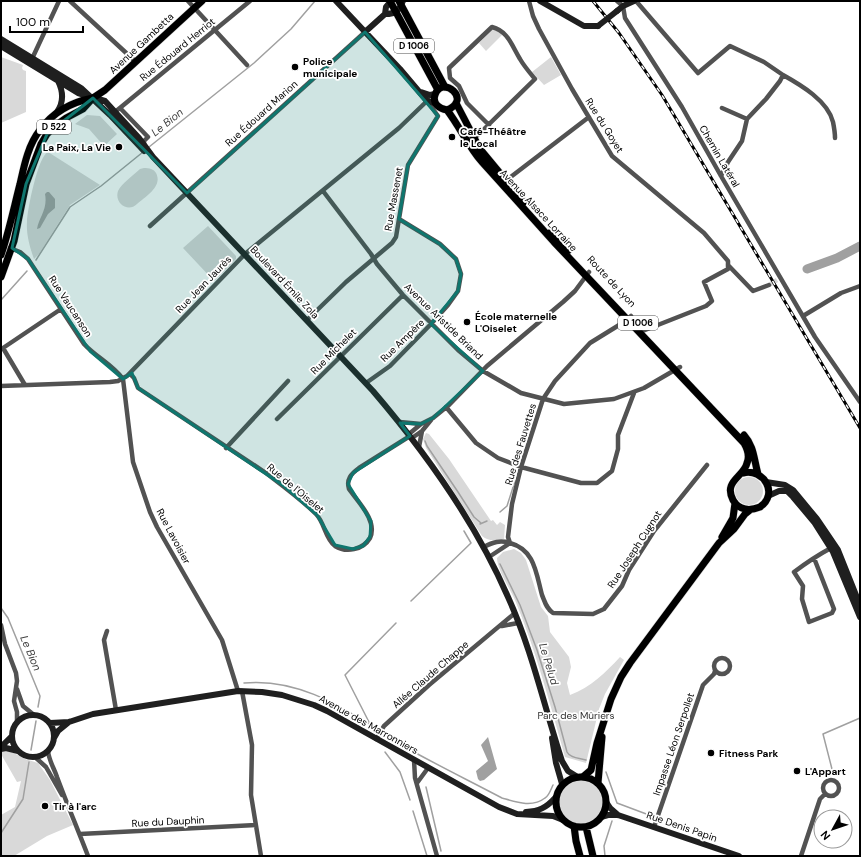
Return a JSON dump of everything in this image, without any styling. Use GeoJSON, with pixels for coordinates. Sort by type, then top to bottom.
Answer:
{"type":"FeatureCollection","features":[{"type":"Feature","properties":{"kind":"main road","name":"Avenue Gambetta"},"geometry":{"type":"LineString","coordinates":[[93,98],[106,90],[202,1]]}},
{"type":"Feature","properties":{"kind":"main road"},"geometry":{"type":"LineString","coordinates":[[336,1],[421,92],[432,95],[445,87],[451,88],[455,92],[457,98],[456,103],[453,108],[442,110],[435,103],[432,95]]}},
{"type":"Feature","properties":{"kind":"main road"},"geometry":{"type":"LineString","coordinates":[[540,1],[584,26],[598,26],[623,6],[635,1]]}},
{"type":"Feature","properties":{"kind":"main road"},"geometry":{"type":"LineString","coordinates":[[388,4],[393,14],[396,12],[401,3]]}},
{"type":"Feature","properties":{"kind":"main road","name":"D 1006"},"geometry":{"type":"LineString","coordinates":[[401,3],[445,87]]}},
{"type":"Feature","properties":{"kind":"main road","name":"Rue Édouard Marion"},"geometry":{"type":"LineString","coordinates":[[365,32],[388,4]]}},
{"type":"Feature","properties":{"kind":"main road","name":"D 1006"},"geometry":{"type":"LineString","coordinates":[[388,4],[396,12],[432,95]]}},
{"type":"Feature","properties":{"kind":"main road"},"geometry":{"type":"LineString","coordinates":[[1,39],[58,82],[78,93],[105,101],[118,110],[139,138],[142,146]]}},
{"type":"Feature","properties":{"kind":"main road"},"geometry":{"type":"LineString","coordinates":[[1,46],[81,88],[142,146]]}},
{"type":"Feature","properties":{"kind":"main road"},"geometry":{"type":"LineString","coordinates":[[55,115],[61,106],[63,96],[62,88],[58,82]]}},
{"type":"Feature","properties":{"kind":"main road","name":"D 522"},"geometry":{"type":"LineString","coordinates":[[1,255],[2,245],[28,152],[40,129],[55,115],[74,102],[93,98]]}},
{"type":"Feature","properties":{"kind":"main road","name":"D 522"},"geometry":{"type":"LineString","coordinates":[[1,277],[12,248],[26,184],[41,144],[47,134],[56,125],[83,109],[93,98]]}},
{"type":"Feature","properties":{"kind":"main road","name":"D 1006"},"geometry":{"type":"LineString","coordinates":[[456,103],[484,154],[505,179]]}},
{"type":"Feature","properties":{"kind":"main road","name":"D 1006"},"geometry":{"type":"LineString","coordinates":[[447,110],[459,126]]}},
{"type":"Feature","properties":{"kind":"main road","name":"Avenue Alsace Lorraine"},"geometry":{"type":"LineString","coordinates":[[459,126],[467,142],[486,167],[588,274]]}},
{"type":"Feature","properties":{"kind":"main road","name":"Boulevard Émile Zola"},"geometry":{"type":"LineString","coordinates":[[142,146],[366,383],[400,422],[419,447],[452,495],[489,557],[515,613],[533,664],[552,729]]}},
{"type":"Feature","properties":{"kind":"main road","name":"Route de Lyon"},"geometry":{"type":"LineString","coordinates":[[505,179],[588,274],[750,443],[758,474]]}},
{"type":"Feature","properties":{"kind":"main road","name":"Route de Lyon"},"geometry":{"type":"LineString","coordinates":[[678,369],[744,443],[749,457],[747,465],[742,473]]}},
{"type":"Feature","properties":{"kind":"main road"},"geometry":{"type":"LineString","coordinates":[[750,510],[744,509],[732,499],[731,489],[734,479],[742,473],[753,472],[758,474],[768,486],[768,496]]}},
{"type":"Feature","properties":{"kind":"main road"},"geometry":{"type":"LineString","coordinates":[[766,482],[785,485],[793,490],[817,519],[838,550],[860,606]]}},
{"type":"Feature","properties":{"kind":"main road"},"geometry":{"type":"LineString","coordinates":[[719,543],[734,529],[750,510],[763,504],[768,496],[778,491],[787,491],[814,522],[831,548],[839,563],[860,617]]}},
{"type":"Feature","properties":{"kind":"main road"},"geometry":{"type":"LineString","coordinates":[[552,729],[565,767],[571,773],[580,776],[589,778],[598,783],[605,795],[606,807],[601,817],[596,822],[586,827],[574,826],[563,820],[558,814],[555,798],[559,788],[566,780],[580,776],[591,770],[597,743],[611,699],[621,677],[630,662],[719,543],[733,518],[735,503]]}},
{"type":"Feature","properties":{"kind":"main road","name":"Avenue des Marronniers"},"geometry":{"type":"LineString","coordinates":[[50,723],[69,722],[93,714],[240,691],[282,695],[303,701],[327,711],[492,804],[517,814],[553,816],[563,820]]}},
{"type":"Feature","properties":{"kind":"main road"},"geometry":{"type":"LineString","coordinates":[[1,748],[18,751],[29,757],[42,755],[52,746],[54,739],[54,733],[50,723],[40,716],[34,715],[28,715],[17,722],[12,731],[12,736],[13,742],[18,751]]}},
{"type":"Feature","properties":{"kind":"main road","name":"Avenue des Marronniers"},"geometry":{"type":"LineString","coordinates":[[54,739],[58,731],[69,722]]}},
{"type":"Feature","properties":{"kind":"main road"},"geometry":{"type":"LineString","coordinates":[[552,729],[556,763],[562,784]]}},
{"type":"Feature","properties":{"kind":"main road"},"geometry":{"type":"LineString","coordinates":[[598,783],[602,729]]}},
{"type":"Feature","properties":{"kind":"main road"},"geometry":{"type":"LineString","coordinates":[[1,748],[12,736]]}},
{"type":"Feature","properties":{"kind":"main road","name":"Avenue des Marronniers"},"geometry":{"type":"LineString","coordinates":[[508,810],[526,812],[542,809],[548,806],[555,798]]}},
{"type":"Feature","properties":{"kind":"main road","name":"Rue Denis Papin"},"geometry":{"type":"LineString","coordinates":[[606,802],[618,815]]}},
{"type":"Feature","properties":{"kind":"main road","name":"Rue Denis Papin"},"geometry":{"type":"LineString","coordinates":[[601,817],[618,815],[739,856]]}},
{"type":"Feature","properties":{"kind":"main road"},"geometry":{"type":"LineString","coordinates":[[574,826],[580,856]]}},
{"type":"Feature","properties":{"kind":"main road"},"geometry":{"type":"LineString","coordinates":[[586,827],[593,856]]}},
{"type":"Feature","properties":{"kind":"street"},"geometry":{"type":"LineString","coordinates":[[31,61],[59,1]]}},
{"type":"Feature","properties":{"kind":"street"},"geometry":{"type":"LineString","coordinates":[[70,1],[136,62]]}},
{"type":"Feature","properties":{"kind":"street"},"geometry":{"type":"LineString","coordinates":[[188,1],[247,65]]}},
{"type":"Feature","properties":{"kind":"street","name":"Rue Édouard Herriot"},"geometry":{"type":"LineString","coordinates":[[118,110],[249,1]]}},
{"type":"Feature","properties":{"kind":"street","name":"Rue du Goyet"},"geometry":{"type":"LineString","coordinates":[[529,1],[533,16],[539,29],[572,89],[612,156],[704,233],[728,261],[728,267],[753,291],[769,285]]}},
{"type":"Feature","properties":{"kind":"street"},"geometry":{"type":"LineString","coordinates":[[617,1],[623,6]]}},
{"type":"Feature","properties":{"kind":"street"},"geometry":{"type":"LineString","coordinates":[[635,1],[698,73],[730,46],[764,62],[783,75],[805,87],[827,109],[833,121],[835,138]]}},
{"type":"Feature","properties":{"kind":"street","name":"Chemin Latéral"},"geometry":{"type":"LineString","coordinates":[[623,6],[625,18],[682,107],[779,279],[815,337],[860,402]]}},
{"type":"Feature","properties":{"kind":"street"},"geometry":{"type":"LineString","coordinates":[[459,126],[466,136],[474,138],[489,125],[535,79],[520,60],[510,40],[498,28],[492,27],[449,68],[450,78],[459,86],[467,103],[489,125]]}},
{"type":"Feature","properties":{"kind":"street","name":"Rue Édouard Marion"},"geometry":{"type":"LineString","coordinates":[[150,226],[365,32]]}},
{"type":"Feature","properties":{"kind":"street"},"geometry":{"type":"LineString","coordinates":[[721,176],[728,162],[742,141],[747,120],[780,81],[783,75]]}},
{"type":"Feature","properties":{"kind":"street","name":"Rue Massenet"},"geometry":{"type":"LineString","coordinates":[[307,320],[346,282],[374,260],[392,243],[396,237],[408,165],[438,116],[432,95]]}},
{"type":"Feature","properties":{"kind":"street","name":"Rue Jean Jaurès"},"geometry":{"type":"LineString","coordinates":[[1,386],[110,382],[123,379],[130,374],[245,254],[399,128],[432,95]]}},
{"type":"Feature","properties":{"kind":"street"},"geometry":{"type":"LineString","coordinates":[[722,108],[747,120]]}},
{"type":"Feature","properties":{"kind":"street"},"geometry":{"type":"LineString","coordinates":[[505,179],[508,179],[589,117]]}},
{"type":"Feature","properties":{"kind":"street"},"geometry":{"type":"LineString","coordinates":[[484,154],[506,174],[513,174]]}},
{"type":"Feature","properties":{"kind":"street","name":"Avenue Alsace Lorraine"},"geometry":{"type":"LineString","coordinates":[[486,167],[500,179],[505,179]]}},
{"type":"Feature","properties":{"kind":"street","name":"Avenue Aristide Briand"},"geometry":{"type":"LineString","coordinates":[[323,191],[374,260],[403,295],[458,350],[483,371],[521,393],[564,404],[614,399],[634,393],[678,369]]}},
{"type":"Feature","properties":{"kind":"street","name":"Rue Ampère"},"geometry":{"type":"LineString","coordinates":[[366,383],[390,366],[432,324],[458,291],[461,274],[456,259],[440,244],[399,219]]}},
{"type":"Feature","properties":{"kind":"street","name":"Rue Vaucanson"},"geometry":{"type":"LineString","coordinates":[[2,245],[12,248],[26,256],[84,344],[90,351],[119,373],[123,379]]}},
{"type":"Feature","properties":{"kind":"street"},"geometry":{"type":"LineString","coordinates":[[642,331],[706,306],[712,301],[704,282],[728,267]]}},
{"type":"Feature","properties":{"kind":"street"},"geometry":{"type":"LineString","coordinates":[[410,436],[422,431],[433,418],[513,343],[575,291],[588,274]]}},
{"type":"Feature","properties":{"kind":"street"},"geometry":{"type":"LineString","coordinates":[[803,316],[841,293],[860,286]]}},
{"type":"Feature","properties":{"kind":"street","name":"Rue Michelet"},"geometry":{"type":"LineString","coordinates":[[277,419],[403,295]]}},
{"type":"Feature","properties":{"kind":"street"},"geometry":{"type":"LineString","coordinates":[[25,385],[3,348],[61,310]]}},
{"type":"Feature","properties":{"kind":"street","name":"Rue des Fauvettes"},"geometry":{"type":"LineString","coordinates":[[510,543],[508,536],[515,490],[543,399],[555,381],[590,343],[629,318]]}},
{"type":"Feature","properties":{"kind":"street","name":"Rue de l'Oiselet"},"geometry":{"type":"LineString","coordinates":[[130,374],[134,378],[138,388],[226,448],[266,473],[317,515],[322,522],[328,538],[334,545],[345,550],[363,546],[370,537],[371,526],[371,521],[366,512],[349,489],[349,478],[352,473],[410,436]]}},
{"type":"Feature","properties":{"kind":"street","name":"Rue Lavoisier"},"geometry":{"type":"LineString","coordinates":[[123,379],[133,462],[150,512],[157,527],[222,640],[240,691],[252,745],[251,795],[261,856]]}},
{"type":"Feature","properties":{"kind":"street"},"geometry":{"type":"LineString","coordinates":[[226,448],[288,381]]}},
{"type":"Feature","properties":{"kind":"street"},"geometry":{"type":"LineString","coordinates":[[446,407],[476,442],[498,458],[521,467],[582,483],[597,483],[612,471],[618,449],[618,435],[634,393]]}},
{"type":"Feature","properties":{"kind":"street"},"geometry":{"type":"LineString","coordinates":[[410,436],[421,424],[433,418]]}},
{"type":"Feature","properties":{"kind":"street"},"geometry":{"type":"LineString","coordinates":[[400,422],[421,424]]}},
{"type":"Feature","properties":{"kind":"street"},"geometry":{"type":"LineString","coordinates":[[419,447],[422,431]]}},
{"type":"Feature","properties":{"kind":"street","name":"Rue Joseph Cugnot"},"geometry":{"type":"LineString","coordinates":[[510,543],[520,546],[531,558],[545,604],[550,611],[558,614],[597,613],[604,609],[622,586],[629,570],[654,532],[707,465]]}},
{"type":"Feature","properties":{"kind":"street"},"geometry":{"type":"LineString","coordinates":[[484,547],[496,542],[510,543]]}},
{"type":"Feature","properties":{"kind":"street"},"geometry":{"type":"LineString","coordinates":[[489,557],[510,543]]}},
{"type":"Feature","properties":{"kind":"street"},"geometry":{"type":"LineString","coordinates":[[814,558],[834,609],[832,613],[809,622],[802,598],[803,586],[794,572],[814,558],[831,548]]}},
{"type":"Feature","properties":{"kind":"street","name":"Allée Claude Chappe"},"geometry":{"type":"LineString","coordinates":[[376,739],[384,726],[429,685],[515,613]]}},
{"type":"Feature","properties":{"kind":"street"},"geometry":{"type":"LineString","coordinates":[[500,626],[518,623]]}},
{"type":"Feature","properties":{"kind":"street"},"geometry":{"type":"LineString","coordinates":[[1,625],[4,634],[4,644],[16,673],[14,701],[17,722]]}},
{"type":"Feature","properties":{"kind":"street"},"geometry":{"type":"LineString","coordinates":[[107,631],[104,640],[116,710]]}},
{"type":"Feature","properties":{"kind":"street","name":"Impasse Léon Serpollet"},"geometry":{"type":"LineString","coordinates":[[654,827],[704,685],[715,671]]}},
{"type":"Feature","properties":{"kind":"street"},"geometry":{"type":"LineString","coordinates":[[16,689],[23,706],[34,715]]}},
{"type":"Feature","properties":{"kind":"street"},"geometry":{"type":"LineString","coordinates":[[48,751],[51,764],[88,856]]}},
{"type":"Feature","properties":{"kind":"street"},"geometry":{"type":"LineString","coordinates":[[35,757],[46,768],[65,800]]}},
{"type":"Feature","properties":{"kind":"street"},"geometry":{"type":"LineString","coordinates":[[414,760],[415,778],[437,856]]}},
{"type":"Feature","properties":{"kind":"street"},"geometry":{"type":"LineString","coordinates":[[417,784],[428,768]]}},
{"type":"Feature","properties":{"kind":"street"},"geometry":{"type":"LineString","coordinates":[[801,856],[820,799],[825,794]]}},
{"type":"Feature","properties":{"kind":"street","name":"Rue du Dauphin"},"geometry":{"type":"LineString","coordinates":[[80,834],[256,825]]}},
{"type":"Feature","properties":{"kind":"highlighted area"},"geometry":{"type":"Polygon","coordinates":[[[365,32],[438,116],[408,165],[399,219],[440,244],[456,259],[461,274],[458,291],[431,324],[483,371],[433,418],[421,424],[400,423],[410,436],[353,473],[348,484],[371,521],[370,537],[363,546],[353,549],[335,545],[317,515],[284,486],[138,388],[132,373],[123,379],[90,351],[28,259],[12,248],[26,184],[47,134],[93,98],[187,193],[365,32]]]}},
{"type":"Feature","properties":{"kind":"green space"},"geometry":{"type":"Polygon","coordinates":[[[494,28],[502,35],[486,51],[479,43],[494,28]]]}},
{"type":"Feature","properties":{"kind":"green space"},"geometry":{"type":"Polygon","coordinates":[[[1,57],[23,65],[23,70],[26,71],[26,112],[1,123],[1,57]]]}},
{"type":"Feature","properties":{"kind":"green space"},"geometry":{"type":"Polygon","coordinates":[[[551,57],[561,75],[544,85],[532,72],[551,57]]]}},
{"type":"Feature","properties":{"kind":"green space"},"geometry":{"type":"Polygon","coordinates":[[[87,115],[100,116],[117,134],[104,146],[89,129],[75,124],[87,115]]]}},
{"type":"Feature","properties":{"kind":"green space"},"geometry":{"type":"Polygon","coordinates":[[[48,152],[100,185],[70,205],[39,254],[34,259],[28,236],[27,216],[40,163],[48,152]]]}},
{"type":"Feature","properties":{"kind":"green space"},"geometry":{"type":"Polygon","coordinates":[[[140,169],[151,169],[156,173],[158,178],[157,182],[149,194],[133,207],[126,207],[120,203],[118,199],[118,191],[128,179],[140,169]]]}},
{"type":"Feature","properties":{"kind":"green space"},"geometry":{"type":"Polygon","coordinates":[[[208,226],[236,256],[236,259],[214,281],[183,248],[208,226]]]}},
{"type":"Feature","properties":{"kind":"green space"},"geometry":{"type":"Polygon","coordinates":[[[426,433],[429,434],[449,459],[491,521],[493,520],[497,525],[500,522],[505,525],[504,539],[490,540],[482,536],[426,448],[423,439],[426,433]]]}},
{"type":"Feature","properties":{"kind":"green space"},"geometry":{"type":"Polygon","coordinates":[[[749,477],[755,478],[759,481],[762,485],[762,497],[759,501],[755,504],[749,505],[743,504],[739,501],[736,497],[735,491],[736,485],[739,481],[743,478],[749,477]]]}},
{"type":"Feature","properties":{"kind":"green space","name":"Parc des Mûriers"},"geometry":{"type":"Polygon","coordinates":[[[514,549],[521,553],[526,560],[541,607],[548,616],[550,632],[569,657],[571,667],[567,683],[570,695],[591,684],[620,657],[624,660],[605,694],[599,709],[586,763],[565,757],[530,639],[515,600],[499,568],[497,558],[503,552],[514,549]]]}},
{"type":"Feature","properties":{"kind":"green space","name":"Tir à l'arc"},"geometry":{"type":"Polygon","coordinates":[[[4,750],[38,763],[50,780],[73,825],[47,836],[14,856],[1,856],[1,815],[15,807],[21,781],[17,782],[1,754],[1,751],[4,750]]]}},
{"type":"Feature","properties":{"kind":"green space"},"geometry":{"type":"Polygon","coordinates":[[[581,780],[593,784],[599,790],[603,802],[599,814],[593,820],[581,824],[569,820],[563,814],[559,802],[563,790],[569,784],[581,780]]]}},
{"type":"Feature","properties":{"kind":"shaded area"},"geometry":{"type":"Polygon","coordinates":[[[49,192],[55,199],[55,208],[48,214],[40,228],[37,229],[44,209],[46,199],[45,194],[49,192]]]}},
{"type":"Feature","properties":{"kind":"shaded area"},"geometry":{"type":"Polygon","coordinates":[[[488,737],[497,769],[484,780],[480,781],[476,771],[488,761],[481,745],[488,737]]]}},
{"type":"Feature","properties":{"kind":"waterway","name":"Le Bion"},"geometry":{"type":"LineString","coordinates":[[149,147],[254,63],[291,29],[315,1]]}},
{"type":"Feature","properties":{"kind":"waterway","name":"Le Bion"},"geometry":{"type":"LineString","coordinates":[[36,260],[70,207],[101,186],[143,152]]}},
{"type":"Feature","properties":{"kind":"waterway"},"geometry":{"type":"LineString","coordinates":[[807,269],[837,258],[860,246]]}},
{"type":"Feature","properties":{"kind":"waterway","name":"Le Bion"},"geometry":{"type":"LineString","coordinates":[[1,300],[27,271]]}},
{"type":"Feature","properties":{"kind":"waterway","name":"Le Pelud"},"geometry":{"type":"LineString","coordinates":[[425,441],[474,517],[481,523]]}},
{"type":"Feature","properties":{"kind":"waterway","name":"Le Pelud"},"geometry":{"type":"LineString","coordinates":[[500,512],[507,506],[515,481]]}},
{"type":"Feature","properties":{"kind":"waterway","name":"Le Pelud"},"geometry":{"type":"LineString","coordinates":[[480,524],[487,521]]}},
{"type":"Feature","properties":{"kind":"waterway","name":"Le Pelud"},"geometry":{"type":"LineString","coordinates":[[411,601],[471,543],[464,531]]}},
{"type":"Feature","properties":{"kind":"waterway","name":"Le Pelud"},"geometry":{"type":"LineString","coordinates":[[500,564],[520,605],[537,650],[567,752],[572,757],[586,760]]}},
{"type":"Feature","properties":{"kind":"waterway","name":"Le Bion"},"geometry":{"type":"LineString","coordinates":[[1,608],[8,618],[40,696],[38,707]]}},
{"type":"Feature","properties":{"kind":"waterway","name":"Le Pelud"},"geometry":{"type":"LineString","coordinates":[[371,726],[345,675],[396,623]]}},
{"type":"Feature","properties":{"kind":"waterway"},"geometry":{"type":"LineString","coordinates":[[244,683],[262,682],[280,684],[314,694],[346,710],[394,741],[502,798],[524,803],[535,803],[546,797],[553,785]]}},
{"type":"Feature","properties":{"kind":"waterway"},"geometry":{"type":"LineString","coordinates":[[833,773],[823,734],[860,718]]}},
{"type":"Feature","properties":{"kind":"waterway","name":"Le Bion"},"geometry":{"type":"LineString","coordinates":[[31,750],[36,721]]}},
{"type":"Feature","properties":{"kind":"waterway","name":"Le Pelud"},"geometry":{"type":"LineString","coordinates":[[385,752],[400,772],[410,800]]}},
{"type":"Feature","properties":{"kind":"waterway","name":"Le Bion"},"geometry":{"type":"LineString","coordinates":[[1,833],[23,799],[29,762]]}},
{"type":"Feature","properties":{"kind":"waterway","name":"Le Pelud"},"geometry":{"type":"LineString","coordinates":[[606,772],[617,803],[649,815]]}},
{"type":"Feature","properties":{"kind":"waterway"},"geometry":{"type":"LineString","coordinates":[[426,787],[441,851]]}},
{"type":"Feature","properties":{"kind":"waterway","name":"Le Pelud"},"geometry":{"type":"LineString","coordinates":[[413,811],[427,856]]}},
{"type":"Feature","properties":{"kind":"waterway","name":"Le Pelud"},"geometry":{"type":"LineString","coordinates":[[605,856],[604,846],[612,821]]}},
{"type":"Feature","properties":{"kind":"tunnel"},"geometry":{"type":"LineString","coordinates":[[769,285],[777,280]]}},
{"type":"Feature","properties":{"kind":"railway"},"geometry":{"type":"LineString","coordinates":[[593,1],[619,33],[662,95],[860,428]]}},
{"type":"Feature","properties":{"kind":"place","name":"Police municipale"},"geometry":{"type":"Point","coordinates":[295,67]}},
{"type":"Feature","properties":{"kind":"place","name":"Café-Théâtre le Local"},"geometry":{"type":"Point","coordinates":[452,137]}},
{"type":"Feature","properties":{"kind":"place","name":"La Paix, La Vie"},"geometry":{"type":"Point","coordinates":[119,147]}},
{"type":"Feature","properties":{"kind":"place","name":"École maternelle L'Oiselet"},"geometry":{"type":"Point","coordinates":[467,322]}},
{"type":"Feature","properties":{"kind":"place","name":"Fitness Park"},"geometry":{"type":"Point","coordinates":[711,753]}},
{"type":"Feature","properties":{"kind":"place","name":"L'Appart"},"geometry":{"type":"Point","coordinates":[797,771]}},
{"type":"Feature","properties":{"kind":"place","name":"Tir à l'arc"},"geometry":{"type":"Point","coordinates":[45,806]}}]}
